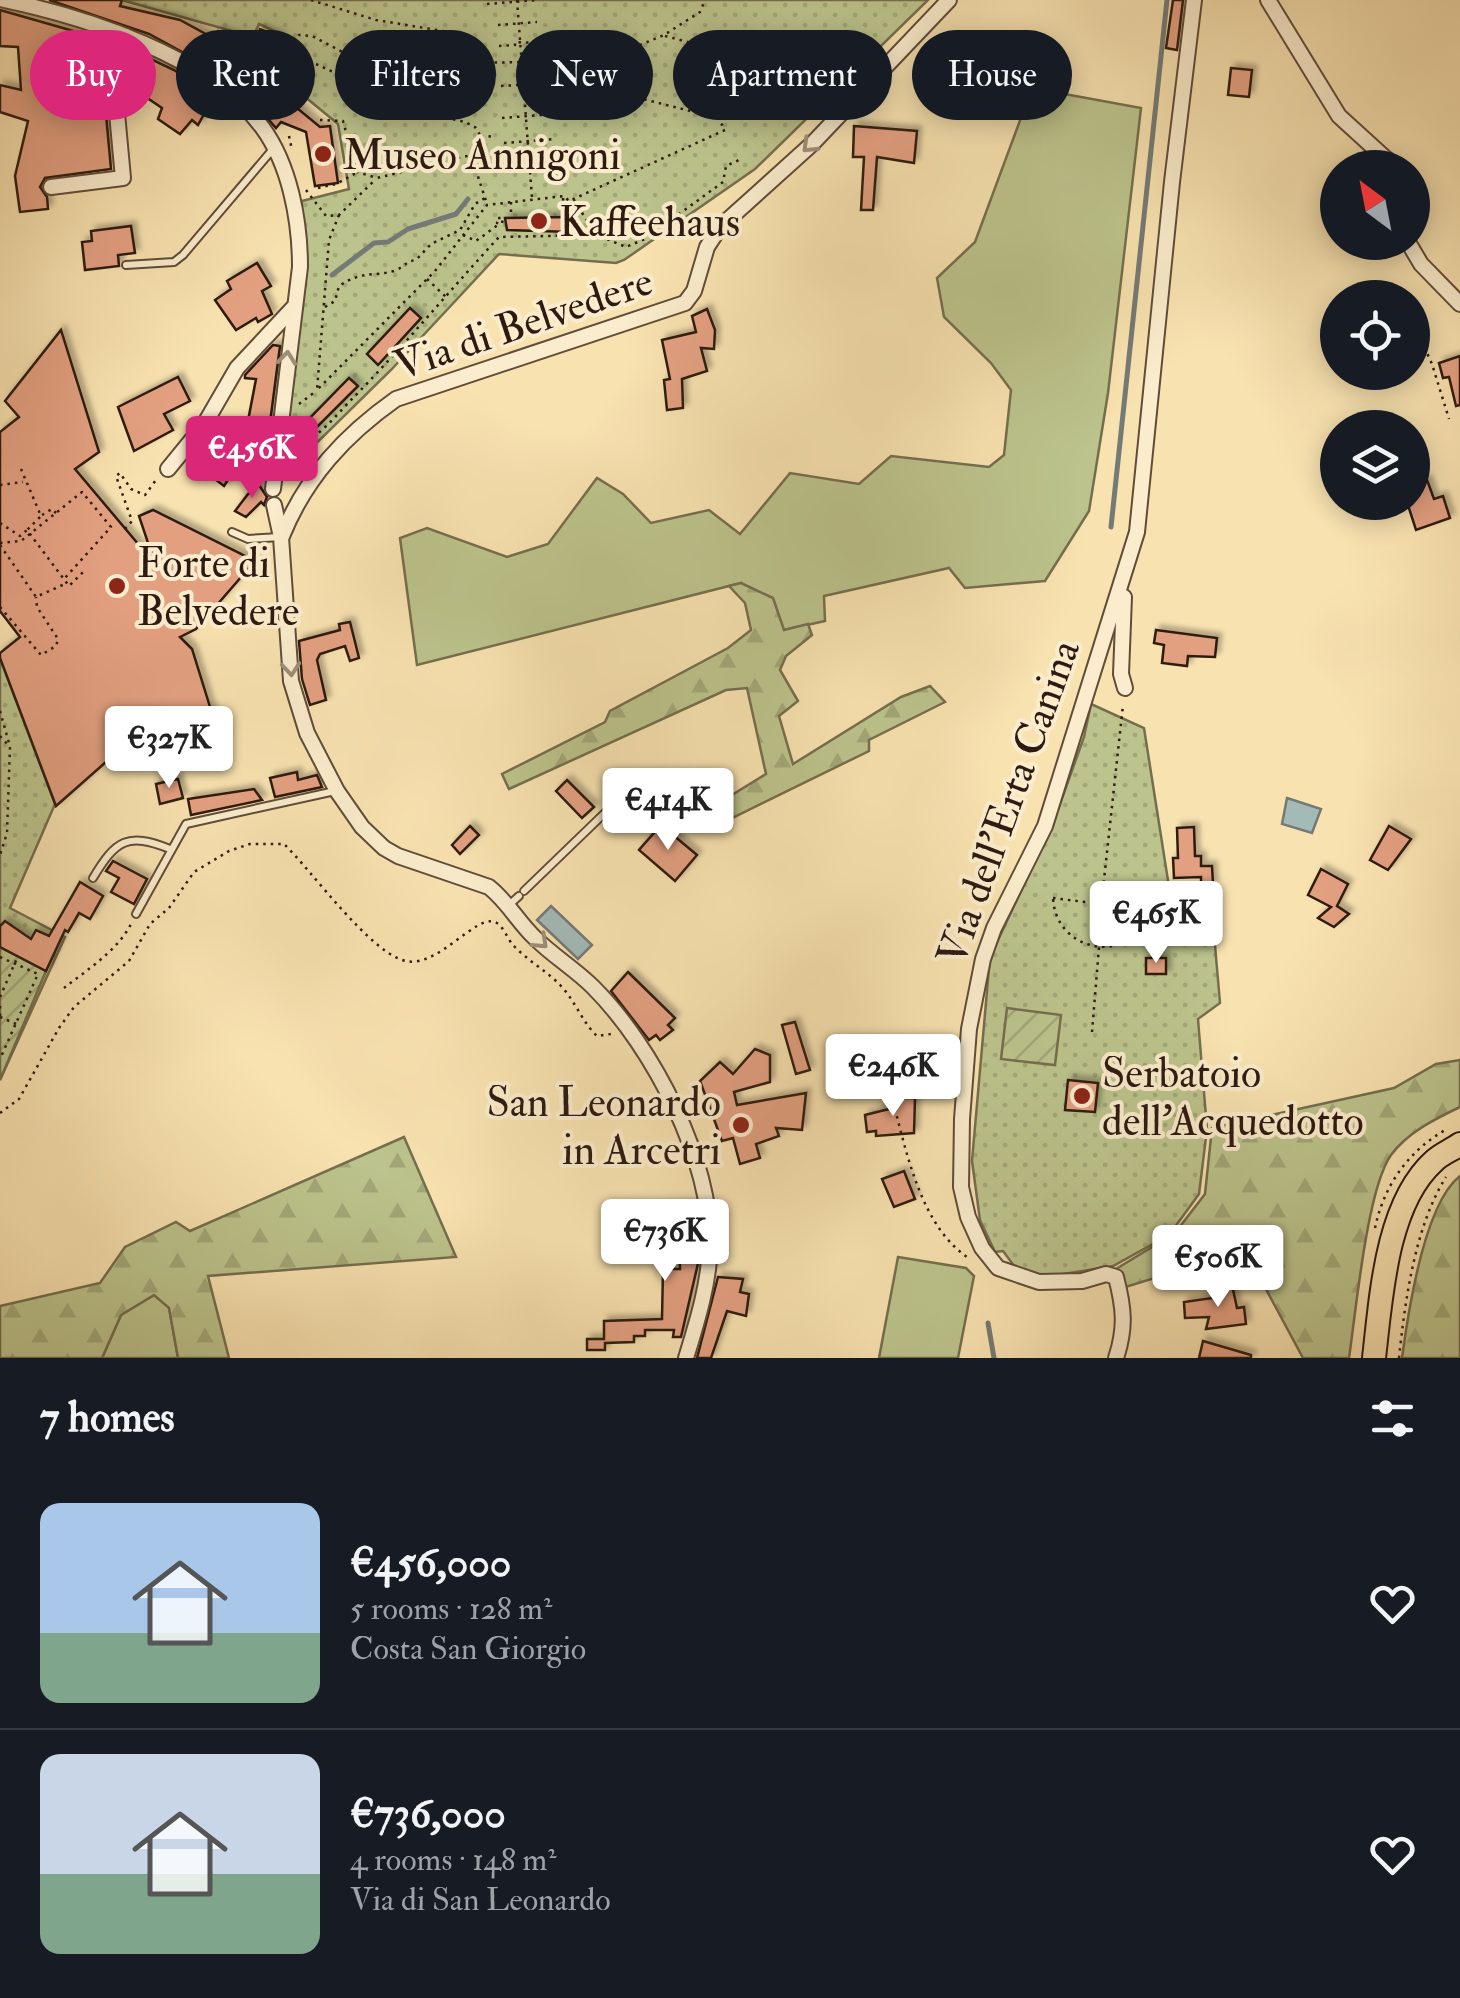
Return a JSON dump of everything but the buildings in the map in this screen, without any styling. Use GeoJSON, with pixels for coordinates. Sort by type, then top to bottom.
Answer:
{"type":"FeatureCollection","features":[{"type":"Feature","properties":{"kind":"main road"},"geometry":{"type":"LineString","coordinates":[[1374,1358],[1394,1233],[1411,1190],[1434,1161],[1460,1144]]}},
{"type":"Feature","properties":{"kind":"street"},"geometry":{"type":"LineString","coordinates":[[4,0],[52,10],[109,30]]}},
{"type":"Feature","properties":{"kind":"street","name":"Via di Belvedere"},"geometry":{"type":"LineString","coordinates":[[281,537],[294,506],[325,462],[396,398],[685,303],[694,291],[707,247],[720,227],[845,111],[949,0]]}},
{"type":"Feature","properties":{"kind":"street","name":"Via dell'Erta Canina"},"geometry":{"type":"LineString","coordinates":[[1116,1358],[1124,1333],[1125,1310],[1116,1278],[1106,1274],[1082,1281],[1039,1282],[1012,1275],[991,1261],[968,1217],[961,1186],[962,1119],[968,1029],[988,944],[1045,826],[1138,532],[1194,0]]}},
{"type":"Feature","properties":{"kind":"street"},"geometry":{"type":"LineString","coordinates":[[1268,0],[1339,116],[1376,150]]}},
{"type":"Feature","properties":{"kind":"street"},"geometry":{"type":"LineString","coordinates":[[156,51],[189,67],[238,100],[265,131],[274,148],[300,235],[300,267],[274,497],[281,537],[291,681],[308,733],[354,818],[384,848],[517,897],[533,937],[592,985],[625,1025],[663,1087],[698,1165],[708,1202],[710,1248],[706,1279],[686,1358]]}},
{"type":"Feature","properties":{"kind":"street"},"geometry":{"type":"LineString","coordinates":[[51,187],[126,178],[118,120]]}},
{"type":"Feature","properties":{"kind":"street"},"geometry":{"type":"LineString","coordinates":[[1418,260],[1458,301]]}},
{"type":"Feature","properties":{"kind":"street"},"geometry":{"type":"LineString","coordinates":[[168,469],[204,424],[238,368],[293,308]]}},
{"type":"Feature","properties":{"kind":"street","name":"Via dell'Erta Canina"},"geometry":{"type":"LineString","coordinates":[[1125,576],[1121,674],[1125,688]]}},
{"type":"Feature","properties":{"kind":"lane"},"geometry":{"type":"LineString","coordinates":[[126,265],[174,262],[184,255],[274,148]]}},
{"type":"Feature","properties":{"kind":"lane"},"geometry":{"type":"LineString","coordinates":[[232,532],[248,538],[281,537]]}},
{"type":"Feature","properties":{"kind":"lane"},"geometry":{"type":"LineString","coordinates":[[136,914],[186,824],[336,790]]}},
{"type":"Feature","properties":{"kind":"lane"},"geometry":{"type":"LineString","coordinates":[[517,897],[612,806]]}},
{"type":"Feature","properties":{"kind":"lane"},"geometry":{"type":"LineString","coordinates":[[93,878],[109,852],[126,841],[146,839],[170,848]]}},
{"type":"Feature","properties":{"kind":"path"},"geometry":{"type":"LineString","coordinates":[[311,0],[376,20],[437,30]]}},
{"type":"Feature","properties":{"kind":"path"},"geometry":{"type":"LineString","coordinates":[[487,4],[537,0]]}},
{"type":"Feature","properties":{"kind":"path"},"geometry":{"type":"LineString","coordinates":[[653,40],[700,12],[705,0]]}},
{"type":"Feature","properties":{"kind":"path"},"geometry":{"type":"LineString","coordinates":[[517,1],[519,30]]}},
{"type":"Feature","properties":{"kind":"path"},"geometry":{"type":"LineString","coordinates":[[498,25],[537,22]]}},
{"type":"Feature","properties":{"kind":"path"},"geometry":{"type":"LineString","coordinates":[[335,48],[306,34],[294,40],[293,48],[297,54],[335,73]]}},
{"type":"Feature","properties":{"kind":"path"},"geometry":{"type":"LineString","coordinates":[[664,36],[673,38]]}},
{"type":"Feature","properties":{"kind":"path"},"geometry":{"type":"LineString","coordinates":[[498,46],[516,42]]}},
{"type":"Feature","properties":{"kind":"path"},"geometry":{"type":"LineString","coordinates":[[500,86],[516,85]]}},
{"type":"Feature","properties":{"kind":"path"},"geometry":{"type":"LineString","coordinates":[[290,411],[318,390],[427,280],[487,205],[562,196],[569,201],[726,130],[718,118],[653,102]]}},
{"type":"Feature","properties":{"kind":"path"},"geometry":{"type":"LineString","coordinates":[[502,118],[516,117]]}},
{"type":"Feature","properties":{"kind":"path"},"geometry":{"type":"LineString","coordinates":[[320,120],[343,120],[357,172]]}},
{"type":"Feature","properties":{"kind":"path"},"geometry":{"type":"LineString","coordinates":[[318,390],[329,240],[339,214],[377,178],[471,155],[480,145],[480,137],[474,127],[457,120]]}},
{"type":"Feature","properties":{"kind":"path"},"geometry":{"type":"LineString","coordinates":[[525,120],[532,199]]}},
{"type":"Feature","properties":{"kind":"path"},"geometry":{"type":"LineString","coordinates":[[289,136],[293,152]]}},
{"type":"Feature","properties":{"kind":"path"},"geometry":{"type":"LineString","coordinates":[[480,137],[494,136]]}},
{"type":"Feature","properties":{"kind":"path"},"geometry":{"type":"LineString","coordinates":[[504,143],[555,139]]}},
{"type":"Feature","properties":{"kind":"path"},"geometry":{"type":"LineString","coordinates":[[471,155],[487,205]]}},
{"type":"Feature","properties":{"kind":"path"},"geometry":{"type":"LineString","coordinates":[[505,164],[556,159]]}},
{"type":"Feature","properties":{"kind":"path"},"geometry":{"type":"LineString","coordinates":[[288,432],[290,440],[302,444],[310,440],[413,337],[499,237],[596,236],[626,247],[645,239],[723,182],[726,166],[739,160]]}},
{"type":"Feature","properties":{"kind":"path"},"geometry":{"type":"LineString","coordinates":[[318,188],[336,184],[357,172],[377,178]]}},
{"type":"Feature","properties":{"kind":"path"},"geometry":{"type":"LineString","coordinates":[[301,183],[326,216],[339,214]]}},
{"type":"Feature","properties":{"kind":"path"},"geometry":{"type":"LineString","coordinates":[[562,196],[564,217]]}},
{"type":"Feature","properties":{"kind":"path"},"geometry":{"type":"LineString","coordinates":[[324,307],[336,301],[339,286],[349,279],[362,273],[392,272],[409,260],[416,260],[431,244],[451,237],[460,230],[475,204],[485,198]]}},
{"type":"Feature","properties":{"kind":"path"},"geometry":{"type":"LineString","coordinates":[[573,199],[596,236]]}},
{"type":"Feature","properties":{"kind":"path"},"geometry":{"type":"LineString","coordinates":[[308,206],[315,200]]}},
{"type":"Feature","properties":{"kind":"path"},"geometry":{"type":"LineString","coordinates":[[511,201],[511,218]]}},
{"type":"Feature","properties":{"kind":"path"},"geometry":{"type":"LineString","coordinates":[[463,235],[476,240],[503,222],[506,238]]}},
{"type":"Feature","properties":{"kind":"path"},"geometry":{"type":"LineString","coordinates":[[427,280],[447,298]]}},
{"type":"Feature","properties":{"kind":"path"},"geometry":{"type":"LineString","coordinates":[[1430,360],[1449,419]]}},
{"type":"Feature","properties":{"kind":"path"},"geometry":{"type":"LineString","coordinates":[[21,469],[41,516]]}},
{"type":"Feature","properties":{"kind":"path"},"geometry":{"type":"LineString","coordinates":[[125,529],[132,522],[116,476],[120,473],[138,494],[145,495],[151,485]]}},
{"type":"Feature","properties":{"kind":"path"},"geometry":{"type":"LineString","coordinates":[[0,485],[27,482]]}},
{"type":"Feature","properties":{"kind":"path"},"geometry":{"type":"LineString","coordinates":[[0,523],[20,536],[82,492],[111,527],[67,582]]}},
{"type":"Feature","properties":{"kind":"path"},"geometry":{"type":"LineString","coordinates":[[0,608],[40,656],[56,646],[58,639],[37,607],[36,597],[0,544],[21,541],[41,516],[52,509],[56,513]]}},
{"type":"Feature","properties":{"kind":"path"},"geometry":{"type":"LineString","coordinates":[[28,532],[73,590]]}},
{"type":"Feature","properties":{"kind":"path"},"geometry":{"type":"LineString","coordinates":[[0,556],[5,552]]}},
{"type":"Feature","properties":{"kind":"path"},"geometry":{"type":"LineString","coordinates":[[36,597],[84,571]]}},
{"type":"Feature","properties":{"kind":"path"},"geometry":{"type":"LineString","coordinates":[[1098,935],[1125,688]]}},
{"type":"Feature","properties":{"kind":"path"},"geometry":{"type":"LineString","coordinates":[[0,711],[10,747],[6,833],[0,856]]}},
{"type":"Feature","properties":{"kind":"path"},"geometry":{"type":"LineString","coordinates":[[0,736],[10,747]]}},
{"type":"Feature","properties":{"kind":"path"},"geometry":{"type":"LineString","coordinates":[[0,1113],[19,1099],[74,1007],[129,961],[150,924],[169,908],[194,872],[250,844],[284,844],[372,941],[403,961],[414,962],[446,951],[470,931],[488,921],[494,922],[512,945],[561,986],[597,1036],[605,1037],[625,1025]]}},
{"type":"Feature","properties":{"kind":"path"},"geometry":{"type":"LineString","coordinates":[[1053,898],[1148,910],[1142,928],[1130,938],[1112,946],[1099,946],[1077,941],[1063,930],[1053,898]]}},
{"type":"Feature","properties":{"kind":"path"},"geometry":{"type":"LineString","coordinates":[[64,988],[126,933],[136,914]]}},
{"type":"Feature","properties":{"kind":"path"},"geometry":{"type":"LineString","coordinates":[[1092,1032],[1099,946]]}},
{"type":"Feature","properties":{"kind":"path"},"geometry":{"type":"LineString","coordinates":[[0,997],[18,956]]}},
{"type":"Feature","properties":{"kind":"path"},"geometry":{"type":"LineString","coordinates":[[0,957],[38,974],[0,1059]]}},
{"type":"Feature","properties":{"kind":"path"},"geometry":{"type":"LineString","coordinates":[[0,1006],[0,1017],[16,1024]]}},
{"type":"Feature","properties":{"kind":"path"},"geometry":{"type":"LineString","coordinates":[[895,1109],[908,1159],[936,1222],[954,1248],[968,1258],[991,1261]]}},
{"type":"Feature","properties":{"kind":"path"},"geometry":{"type":"LineString","coordinates":[[1399,1358],[1405,1303],[1428,1214],[1449,1173]]}},
{"type":"Feature","properties":{"kind":"green space"},"geometry":{"type":"Polygon","coordinates":[[[122,0],[928,0],[892,35],[892,30],[673,30],[673,120],[805,120],[755,169],[624,260],[616,263],[499,254],[391,370],[283,476],[302,201],[349,189],[338,124],[315,105],[315,30],[272,30],[259,24],[256,30],[228,30],[122,0]]]}},
{"type":"Feature","properties":{"kind":"green space"},"geometry":{"type":"Polygon","coordinates":[[[1072,95],[1141,108],[1108,393],[1089,511],[1045,581],[965,588],[949,568],[824,596],[825,621],[784,630],[741,583],[417,665],[400,538],[427,528],[507,557],[548,544],[597,478],[623,494],[651,523],[709,510],[740,534],[790,473],[859,484],[891,456],[989,467],[1004,455],[1011,390],[991,363],[944,317],[937,278],[975,242],[1020,120],[1072,120],[1072,95]]]}},
{"type":"Feature","properties":{"kind":"green space"},"geometry":{"type":"Polygon","coordinates":[[[741,583],[773,598],[784,630],[808,624],[812,635],[786,656],[780,670],[798,701],[779,716],[793,764],[901,697],[930,686],[945,702],[869,740],[869,751],[722,823],[714,806],[766,774],[747,688],[726,690],[509,789],[502,774],[605,722],[610,711],[728,648],[751,630],[745,603],[729,586],[741,583]]]}},
{"type":"Feature","properties":{"kind":"green space"},"geometry":{"type":"Polygon","coordinates":[[[0,658],[55,804],[10,908],[65,937],[0,1080],[0,658]]]}},
{"type":"Feature","properties":{"kind":"green space"},"geometry":{"type":"Polygon","coordinates":[[[1091,704],[1144,728],[1169,887],[1211,899],[1220,1003],[1198,1019],[1207,1129],[1199,1194],[1169,1235],[1113,1266],[1045,1277],[1018,1271],[1003,1251],[995,1252],[980,1220],[972,1161],[990,957],[1054,821],[1084,737],[1091,704]]]}},
{"type":"Feature","properties":{"kind":"green space"},"geometry":{"type":"Polygon","coordinates":[[[0,947],[46,971],[0,1080],[0,947]]]}},
{"type":"Feature","properties":{"kind":"green space"},"geometry":{"type":"Polygon","coordinates":[[[1007,1008],[1061,1015],[1055,1065],[1001,1059],[1007,1008]]]}},
{"type":"Feature","properties":{"kind":"green space"},"geometry":{"type":"Polygon","coordinates":[[[1460,1060],[1460,1107],[1405,1139],[1383,1172],[1364,1252],[1349,1358],[1303,1358],[1245,1250],[1116,1290],[1111,1272],[1175,1233],[1205,1194],[1212,1128],[1394,1088],[1436,1064],[1460,1060]]]}},
{"type":"Feature","properties":{"kind":"green space"},"geometry":{"type":"Polygon","coordinates":[[[404,1137],[456,1257],[208,1276],[229,1358],[178,1358],[169,1308],[154,1295],[121,1315],[102,1358],[0,1358],[0,1306],[100,1283],[125,1247],[176,1222],[190,1231],[404,1137]]]}},
{"type":"Feature","properties":{"kind":"green space"},"geometry":{"type":"Polygon","coordinates":[[[1460,1176],[1460,1358],[1402,1358],[1413,1288],[1427,1234],[1447,1190],[1460,1176]]]}},
{"type":"Feature","properties":{"kind":"green space"},"geometry":{"type":"Polygon","coordinates":[[[898,1257],[966,1268],[974,1276],[958,1358],[879,1358],[898,1257]]]}},
{"type":"Feature","properties":{"kind":"green space"},"geometry":{"type":"Polygon","coordinates":[[[154,1295],[169,1307],[178,1358],[102,1358],[121,1315],[154,1295]]]}},
{"type":"Feature","properties":{"kind":"water"},"geometry":{"type":"Polygon","coordinates":[[[1287,798],[1321,809],[1312,833],[1282,824],[1287,798]]]}},
{"type":"Feature","properties":{"kind":"water"},"geometry":{"type":"Polygon","coordinates":[[[551,906],[592,945],[578,959],[537,920],[551,906]]]}},
{"type":"Feature","properties":{"kind":"waterway"},"geometry":{"type":"LineString","coordinates":[[1111,527],[1167,0]]}},
{"type":"Feature","properties":{"kind":"waterway"},"geometry":{"type":"LineString","coordinates":[[332,275],[374,243],[388,242],[408,229],[456,214],[468,199]]}},
{"type":"Feature","properties":{"kind":"waterway"},"geometry":{"type":"LineString","coordinates":[[988,1323],[994,1358]]}},
{"type":"Feature","properties":{"kind":"place","name":"Museo Annigoni"},"geometry":{"type":"Point","coordinates":[323,154]}},
{"type":"Feature","properties":{"kind":"place","name":"Kaffeehaus"},"geometry":{"type":"Point","coordinates":[539,221]}},
{"type":"Feature","properties":{"kind":"place","name":"Forte di Belvedere"},"geometry":{"type":"Point","coordinates":[117,586]}},
{"type":"Feature","properties":{"kind":"place","name":"Serbatoio dell'Acquedotto"},"geometry":{"type":"Point","coordinates":[1082,1096]}},
{"type":"Feature","properties":{"kind":"place","name":"San Leonardo in Arcetri"},"geometry":{"type":"Point","coordinates":[741,1125]}}]}
